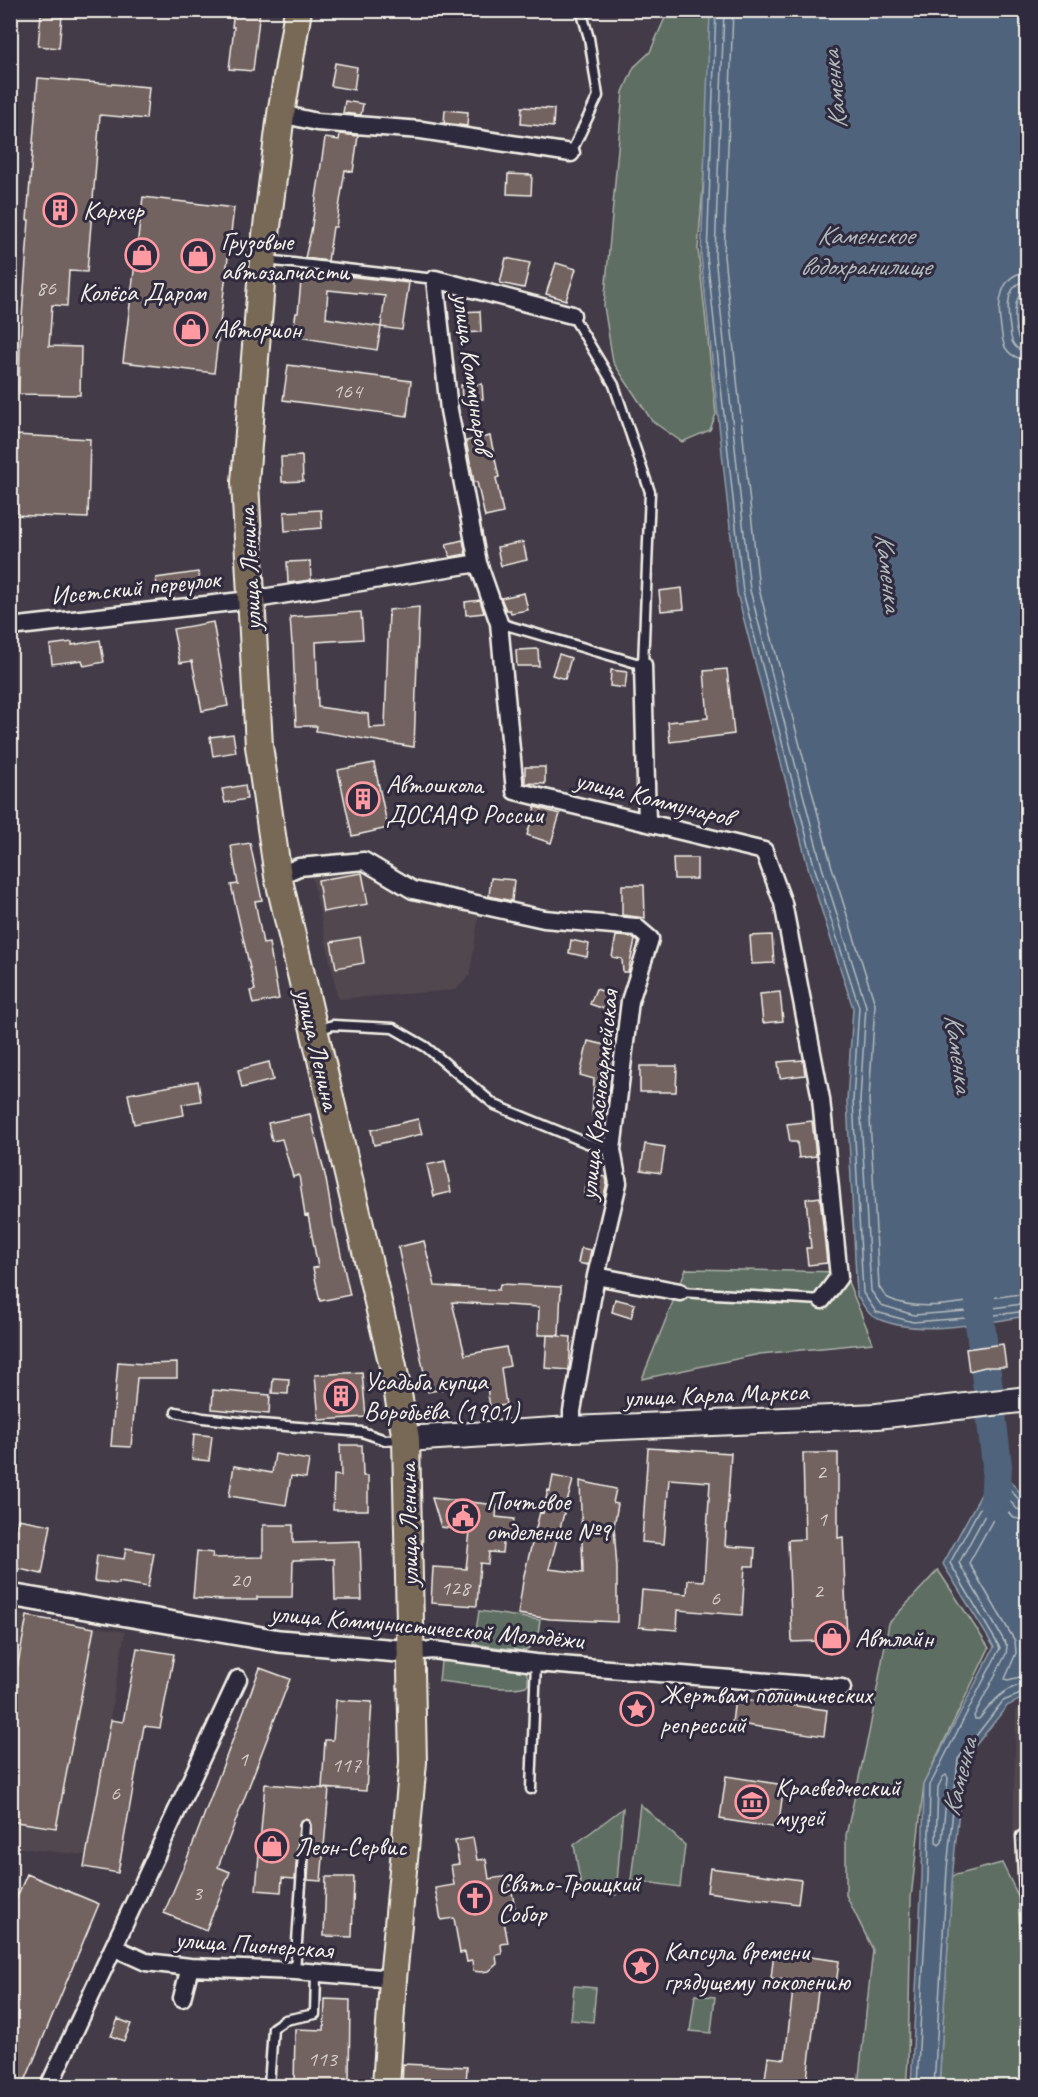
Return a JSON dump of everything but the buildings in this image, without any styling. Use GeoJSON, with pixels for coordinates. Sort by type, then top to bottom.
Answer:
{"type":"FeatureCollection","features":[{"type":"Feature","properties":{"kind":"main road","name":"улица Ленина"},"geometry":{"type":"LineString","coordinates":[[298,10],[281,114],[263,259],[245,482],[250,600],[260,746],[278,876],[393,1366],[406,1438],[413,1762],[393,1979],[386,2086]]}},
{"type":"Feature","properties":{"kind":"main road","name":"улица Карла Маркса"},"geometry":{"type":"LineString","coordinates":[[406,1438],[877,1416],[1028,1399]]}},
{"type":"Feature","properties":{"kind":"street"},"geometry":{"type":"LineString","coordinates":[[281,114],[316,122],[421,130],[571,153]]}},
{"type":"Feature","properties":{"kind":"street","name":"улица Коммунаров"},"geometry":{"type":"LineString","coordinates":[[572,315],[435,279],[449,410],[478,563],[499,623],[515,791],[764,851],[783,903],[821,1099],[839,1277],[822,1300]]}},
{"type":"Feature","properties":{"kind":"street","name":"Исетский переулок"},"geometry":{"type":"LineString","coordinates":[[10,627],[250,600],[478,563]]}},
{"type":"Feature","properties":{"kind":"street"},"geometry":{"type":"LineString","coordinates":[[643,665],[647,823]]}},
{"type":"Feature","properties":{"kind":"street","name":"улица Красноармейская"},"geometry":{"type":"LineString","coordinates":[[278,876],[299,867],[364,861],[413,890],[544,919],[636,927],[650,939],[630,1000],[612,1150],[618,1183],[596,1276],[572,1411],[572,1429]]}},
{"type":"Feature","properties":{"kind":"street"},"geometry":{"type":"LineString","coordinates":[[596,1276],[680,1292]]}},
{"type":"Feature","properties":{"kind":"street","name":"улица Коммунистической Молодёжи"},"geometry":{"type":"LineString","coordinates":[[10,1595],[279,1641],[410,1652],[433,1650],[536,1663],[842,1688]]}},
{"type":"Feature","properties":{"kind":"street"},"geometry":{"type":"LineString","coordinates":[[50,2086],[238,1679]]}},
{"type":"Feature","properties":{"kind":"street","name":"улица Пионерская"},"geometry":{"type":"LineString","coordinates":[[115,1948],[146,1962],[190,1967],[295,1971],[393,1979]]}},
{"type":"Feature","properties":{"kind":"street"},"geometry":{"type":"LineString","coordinates":[[183,1998],[190,1967]]}},
{"type":"Feature","properties":{"kind":"lane"},"geometry":{"type":"LineString","coordinates":[[571,153],[598,96],[589,38],[581,10]]}},
{"type":"Feature","properties":{"kind":"lane"},"geometry":{"type":"LineString","coordinates":[[263,259],[435,279]]}},
{"type":"Feature","properties":{"kind":"lane"},"geometry":{"type":"LineString","coordinates":[[499,623],[643,665],[650,492],[614,385],[572,315]]}},
{"type":"Feature","properties":{"kind":"lane"},"geometry":{"type":"LineString","coordinates":[[314,1032],[333,1025],[393,1028],[426,1047],[495,1105],[587,1143],[612,1150]]}},
{"type":"Feature","properties":{"kind":"lane"},"geometry":{"type":"LineString","coordinates":[[680,1292],[822,1300]]}},
{"type":"Feature","properties":{"kind":"lane"},"geometry":{"type":"LineString","coordinates":[[176,1412],[202,1418],[248,1423],[363,1432],[385,1440],[406,1438]]}},
{"type":"Feature","properties":{"kind":"lane"},"geometry":{"type":"LineString","coordinates":[[531,1789],[536,1663]]}},
{"type":"Feature","properties":{"kind":"lane"},"geometry":{"type":"LineString","coordinates":[[295,1971],[305,1825]]}},
{"type":"Feature","properties":{"kind":"lane"},"geometry":{"type":"LineString","coordinates":[[1028,1832],[1021,1836],[1028,1975]]}},
{"type":"Feature","properties":{"kind":"lane"},"geometry":{"type":"LineString","coordinates":[[269,2086],[273,2028],[285,2020],[315,2013],[316,1974]]}},
{"type":"Feature","properties":{"kind":"shaded area"},"geometry":{"type":"Polygon","coordinates":[[[365,869],[418,902],[479,913],[470,975],[456,990],[338,999],[312,876],[365,869]]]}},
{"type":"Feature","properties":{"kind":"shaded area"},"geometry":{"type":"Polygon","coordinates":[[[11,1613],[125,1632],[86,1855],[11,1847],[11,1613]]]}},
{"type":"Feature","properties":{"kind":"shaded area"},"geometry":{"type":"Polygon","coordinates":[[[1027,1704],[1027,1837],[1013,1833],[1016,1711],[1027,1704]]]}},
{"type":"Feature","properties":{"kind":"green space"},"geometry":{"type":"Polygon","coordinates":[[[668,11],[717,11],[698,249],[716,414],[710,430],[682,442],[652,421],[613,362],[604,306],[623,92],[634,67],[650,52],[668,11]]]}},
{"type":"Feature","properties":{"kind":"green space"},"geometry":{"type":"Polygon","coordinates":[[[686,1269],[844,1272],[873,1343],[760,1354],[642,1379],[686,1269]]]}},
{"type":"Feature","properties":{"kind":"green space"},"geometry":{"type":"Polygon","coordinates":[[[938,1570],[989,1648],[924,1783],[911,1898],[906,2086],[858,2086],[873,1950],[846,1895],[846,1835],[869,1733],[889,1623],[938,1570]]]}},
{"type":"Feature","properties":{"kind":"green space"},"geometry":{"type":"Polygon","coordinates":[[[479,1611],[540,1620],[537,1641],[525,1651],[474,1644],[479,1611]]]}},
{"type":"Feature","properties":{"kind":"green space"},"geometry":{"type":"Polygon","coordinates":[[[441,1662],[519,1668],[526,1671],[528,1685],[499,1688],[439,1681],[441,1662]]]}},
{"type":"Feature","properties":{"kind":"green space"},"geometry":{"type":"Polygon","coordinates":[[[640,1804],[685,1845],[680,1887],[631,1880],[640,1804]]]}},
{"type":"Feature","properties":{"kind":"green space"},"geometry":{"type":"Polygon","coordinates":[[[623,1808],[616,1895],[582,1892],[574,1845],[623,1808]]]}},
{"type":"Feature","properties":{"kind":"green space"},"geometry":{"type":"Polygon","coordinates":[[[1002,1863],[1027,1914],[1027,2086],[939,2086],[952,1876],[1002,1863]]]}},
{"type":"Feature","properties":{"kind":"green space"},"geometry":{"type":"Polygon","coordinates":[[[574,1986],[596,1988],[593,2022],[571,2020],[574,1986]]]}},
{"type":"Feature","properties":{"kind":"green space"},"geometry":{"type":"Polygon","coordinates":[[[695,1995],[715,1997],[711,2033],[690,2031],[695,1995]]]}},
{"type":"Feature","properties":{"kind":"water","name":"Каменское водохранилище"},"geometry":{"type":"Polygon","coordinates":[[[710,11],[1027,11],[1028,283],[1021,311],[1028,357],[1027,1316],[950,1327],[909,1327],[874,1317],[857,1296],[847,1100],[853,1008],[809,871],[737,593],[701,256],[710,11]]]}},
{"type":"Feature","properties":{"kind":"water","name":"Каменка"},"geometry":{"type":"Polygon","coordinates":[[[997,1465],[1027,1501],[1027,1696],[1007,1706],[964,1760],[953,1869],[939,2086],[911,2086],[922,1877],[924,1783],[994,1647],[943,1564],[997,1465]]]}},
{"type":"Feature","properties":{"kind":"waterway","name":"Каменка"},"geometry":{"type":"LineString","coordinates":[[980,1284],[980,1323],[997,1465],[995,1505]]}},
{"type":"Feature","properties":{"kind":"place","name":"Кархер"},"geometry":{"type":"Point","coordinates":[60,210]}},
{"type":"Feature","properties":{"kind":"place","name":"Колёса Даром"},"geometry":{"type":"Point","coordinates":[142,255]}},
{"type":"Feature","properties":{"kind":"place","name":"Грузовые автозапчасти"},"geometry":{"type":"Point","coordinates":[198,256]}},
{"type":"Feature","properties":{"kind":"place","name":"Авторион"},"geometry":{"type":"Point","coordinates":[191,329]}},
{"type":"Feature","properties":{"kind":"place","name":"Автошкола ДОСААФ России"},"geometry":{"type":"Point","coordinates":[363,799]}},
{"type":"Feature","properties":{"kind":"place","name":"Усадьба купца Воробьёва (1901)"},"geometry":{"type":"Point","coordinates":[341,1396]}},
{"type":"Feature","properties":{"kind":"place","name":"Почтовое отделение №9"},"geometry":{"type":"Point","coordinates":[463,1516]}},
{"type":"Feature","properties":{"kind":"place","name":"Автлайн"},"geometry":{"type":"Point","coordinates":[832,1638]}},
{"type":"Feature","properties":{"kind":"place","name":"Жертвам политических репрессий"},"geometry":{"type":"Point","coordinates":[637,1709]}},
{"type":"Feature","properties":{"kind":"place","name":"Краеведческий музей"},"geometry":{"type":"Point","coordinates":[752,1802]}},
{"type":"Feature","properties":{"kind":"place","name":"Леон-Сервис"},"geometry":{"type":"Point","coordinates":[272,1846]}},
{"type":"Feature","properties":{"kind":"place","name":"Свято-Троицкий Собор"},"geometry":{"type":"Point","coordinates":[475,1898]}},
{"type":"Feature","properties":{"kind":"place","name":"Капсула времени грядущему поколению"},"geometry":{"type":"Point","coordinates":[641,1966]}}]}
